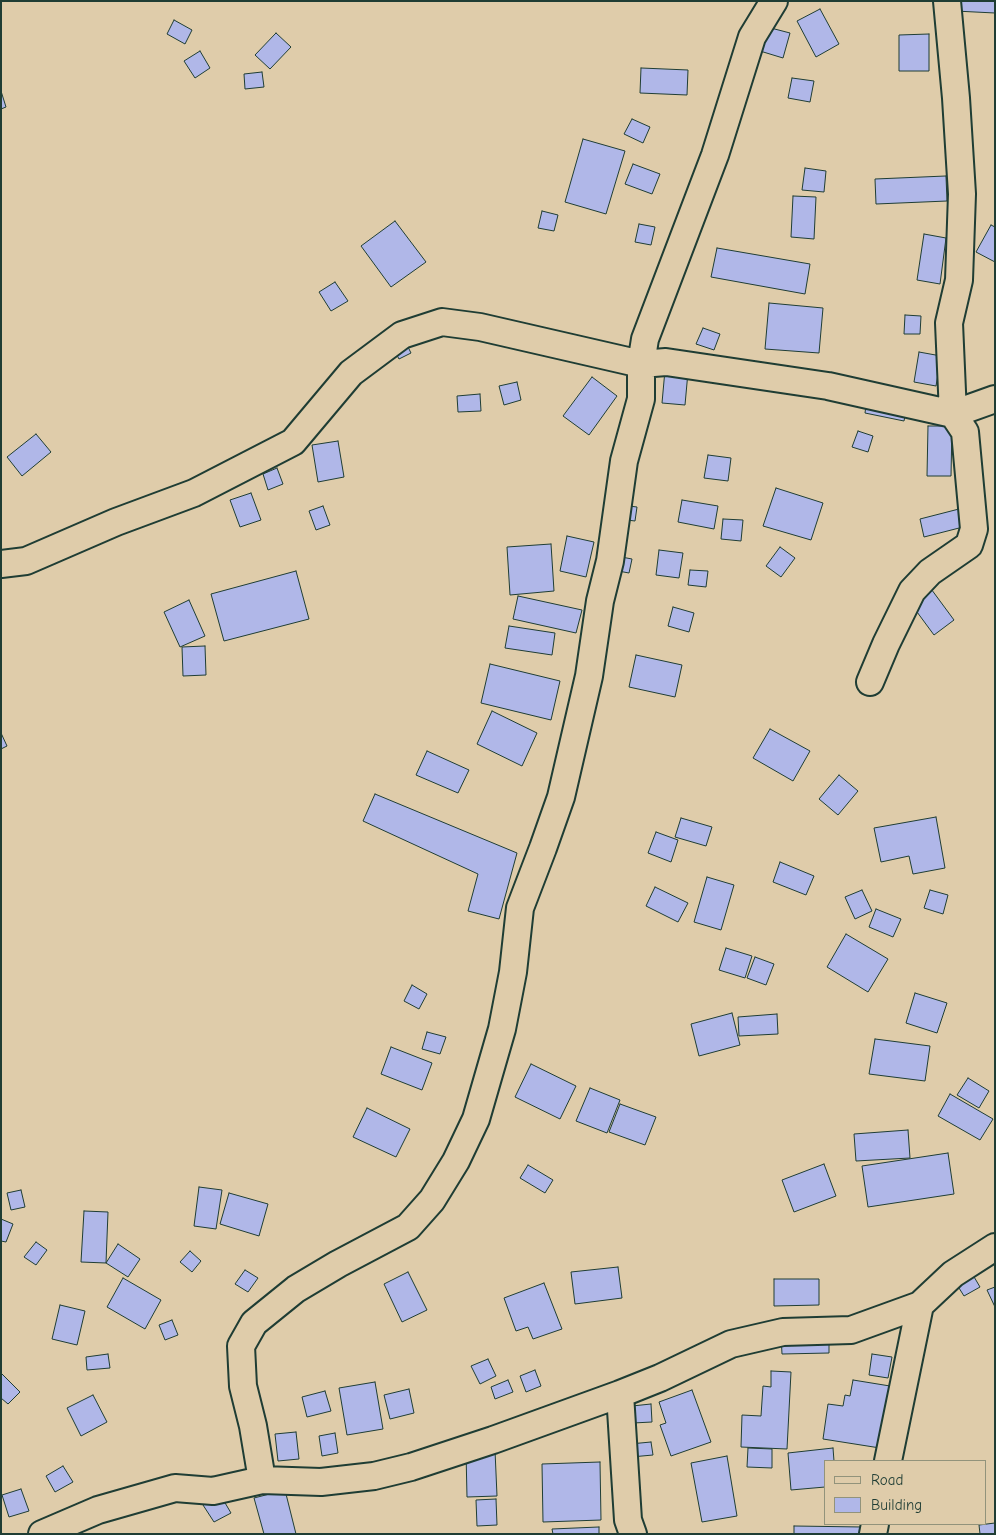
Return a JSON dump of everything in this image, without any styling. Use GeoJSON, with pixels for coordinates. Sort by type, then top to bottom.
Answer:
{"type":"FeatureCollection","features":[{"type":"Feature","properties":{"kind":"street"},"geometry":{"type":"LineString","coordinates":[[262,1480],[243,1386],[241,1346],[254,1323],[296,1289],[338,1264],[408,1227],[432,1200],[456,1161],[476,1119],[502,1029],[513,972],[520,908],[561,797],[589,676],[600,601],[610,561],[624,461],[641,399],[641,364],[645,339],[715,155],[752,37],[774,1]]}},
{"type":"Feature","properties":{"kind":"street"},"geometry":{"type":"LineString","coordinates":[[870,682],[912,591],[930,572],[969,545],[974,529],[965,432],[953,414],[949,323],[959,280],[962,194],[947,1]]}},
{"type":"Feature","properties":{"kind":"street"},"geometry":{"type":"LineString","coordinates":[[1,564],[26,561],[116,522],[194,493],[293,442],[351,373],[402,335],[442,322],[480,327],[641,364],[666,362],[828,386],[953,414],[995,399]]}},
{"type":"Feature","properties":{"kind":"street"},"geometry":{"type":"LineString","coordinates":[[42,1534],[98,1510],[175,1488],[213,1491],[262,1480],[321,1482],[374,1476],[411,1467],[493,1440],[620,1394],[660,1378],[730,1344],[783,1332],[852,1330],[920,1304],[953,1274],[995,1247]]}},
{"type":"Feature","properties":{"kind":"street"},"geometry":{"type":"LineString","coordinates":[[888,1460],[920,1304]]}},
{"type":"Feature","properties":{"kind":"street"},"geometry":{"type":"LineString","coordinates":[[620,1394],[628,1520],[633,1534]]}},
{"type":"Feature","properties":{"kind":"building"},"geometry":{"type":"Polygon","coordinates":[[[955,1],[995,1],[995,13],[955,11],[955,1]]]}},
{"type":"Feature","properties":{"kind":"building"},"geometry":{"type":"Polygon","coordinates":[[[820,9],[839,44],[816,57],[797,21],[820,9]]]}},
{"type":"Feature","properties":{"kind":"building"},"geometry":{"type":"Polygon","coordinates":[[[174,20],[192,30],[185,44],[167,34],[174,20]]]}},
{"type":"Feature","properties":{"kind":"building"},"geometry":{"type":"Polygon","coordinates":[[[767,27],[790,33],[783,58],[760,51],[767,27]]]}},
{"type":"Feature","properties":{"kind":"building"},"geometry":{"type":"Polygon","coordinates":[[[276,33],[291,47],[270,69],[255,55],[276,33]]]}},
{"type":"Feature","properties":{"kind":"building"},"geometry":{"type":"Polygon","coordinates":[[[929,34],[929,71],[899,71],[899,35],[929,34]]]}},
{"type":"Feature","properties":{"kind":"building"},"geometry":{"type":"Polygon","coordinates":[[[200,51],[210,68],[195,78],[184,61],[200,51]]]}},
{"type":"Feature","properties":{"kind":"building"},"geometry":{"type":"Polygon","coordinates":[[[641,68],[688,70],[687,95],[640,93],[641,68]]]}},
{"type":"Feature","properties":{"kind":"building"},"geometry":{"type":"Polygon","coordinates":[[[262,72],[264,87],[245,89],[244,74],[262,72]]]}},
{"type":"Feature","properties":{"kind":"building"},"geometry":{"type":"Polygon","coordinates":[[[792,78],[814,81],[810,102],[788,98],[792,78]]]}},
{"type":"Feature","properties":{"kind":"building"},"geometry":{"type":"Polygon","coordinates":[[[1,91],[6,107],[1,109],[1,91]]]}},
{"type":"Feature","properties":{"kind":"building"},"geometry":{"type":"Polygon","coordinates":[[[632,119],[650,127],[643,143],[624,134],[632,119]]]}},
{"type":"Feature","properties":{"kind":"building"},"geometry":{"type":"Polygon","coordinates":[[[583,139],[625,151],[606,214],[565,202],[583,139]]]}},
{"type":"Feature","properties":{"kind":"building"},"geometry":{"type":"Polygon","coordinates":[[[633,164],[660,174],[652,194],[625,184],[633,164]]]}},
{"type":"Feature","properties":{"kind":"building"},"geometry":{"type":"Polygon","coordinates":[[[805,168],[826,171],[824,192],[802,190],[805,168]]]}},
{"type":"Feature","properties":{"kind":"building"},"geometry":{"type":"Polygon","coordinates":[[[946,176],[947,201],[876,204],[875,179],[946,176]]]}},
{"type":"Feature","properties":{"kind":"building"},"geometry":{"type":"Polygon","coordinates":[[[793,196],[816,197],[814,239],[791,237],[793,196]]]}},
{"type":"Feature","properties":{"kind":"building"},"geometry":{"type":"Polygon","coordinates":[[[542,211],[558,215],[554,231],[538,228],[542,211]]]}},
{"type":"Feature","properties":{"kind":"building"},"geometry":{"type":"Polygon","coordinates":[[[395,221],[426,262],[391,287],[361,246],[395,221]]]}},
{"type":"Feature","properties":{"kind":"building"},"geometry":{"type":"Polygon","coordinates":[[[639,224],[655,227],[651,245],[635,242],[639,224]]]}},
{"type":"Feature","properties":{"kind":"building"},"geometry":{"type":"Polygon","coordinates":[[[991,225],[995,227],[995,262],[976,252],[991,225]]]}},
{"type":"Feature","properties":{"kind":"building"},"geometry":{"type":"Polygon","coordinates":[[[924,234],[946,238],[940,284],[917,280],[924,234]]]}},
{"type":"Feature","properties":{"kind":"building"},"geometry":{"type":"Polygon","coordinates":[[[717,248],[810,264],[805,294],[711,277],[717,248]]]}},
{"type":"Feature","properties":{"kind":"building"},"geometry":{"type":"Polygon","coordinates":[[[335,282],[348,301],[331,311],[319,292],[335,282]]]}},
{"type":"Feature","properties":{"kind":"building"},"geometry":{"type":"Polygon","coordinates":[[[769,303],[823,308],[819,353],[765,349],[769,303]]]}},
{"type":"Feature","properties":{"kind":"building"},"geometry":{"type":"Polygon","coordinates":[[[905,315],[921,316],[920,334],[904,334],[905,315]]]}},
{"type":"Feature","properties":{"kind":"building"},"geometry":{"type":"Polygon","coordinates":[[[703,328],[720,334],[714,350],[696,344],[703,328]]]}},
{"type":"Feature","properties":{"kind":"building"},"geometry":{"type":"Polygon","coordinates":[[[405,341],[411,353],[399,359],[393,348],[405,341]]]}},
{"type":"Feature","properties":{"kind":"building"},"geometry":{"type":"Polygon","coordinates":[[[919,352],[941,356],[936,386],[914,382],[919,352]]]}},
{"type":"Feature","properties":{"kind":"building"},"geometry":{"type":"Polygon","coordinates":[[[666,359],[689,361],[685,405],[662,403],[666,359]]]}},
{"type":"Feature","properties":{"kind":"building"},"geometry":{"type":"Polygon","coordinates":[[[592,377],[617,396],[589,435],[563,416],[592,377]]]}},
{"type":"Feature","properties":{"kind":"building"},"geometry":{"type":"Polygon","coordinates":[[[517,382],[521,400],[504,405],[499,386],[517,382]]]}},
{"type":"Feature","properties":{"kind":"building"},"geometry":{"type":"Polygon","coordinates":[[[480,394],[481,411],[458,412],[457,396],[480,394]]]}},
{"type":"Feature","properties":{"kind":"building"},"geometry":{"type":"Polygon","coordinates":[[[867,398],[907,406],[904,421],[865,413],[867,398]]]}},
{"type":"Feature","properties":{"kind":"building"},"geometry":{"type":"Polygon","coordinates":[[[928,426],[952,426],[951,476],[927,476],[928,426]]]}},
{"type":"Feature","properties":{"kind":"building"},"geometry":{"type":"Polygon","coordinates":[[[858,431],[873,436],[868,452],[852,447],[858,431]]]}},
{"type":"Feature","properties":{"kind":"building"},"geometry":{"type":"Polygon","coordinates":[[[36,434],[51,452],[22,476],[7,457],[36,434]]]}},
{"type":"Feature","properties":{"kind":"building"},"geometry":{"type":"Polygon","coordinates":[[[338,441],[344,477],[318,482],[312,445],[338,441]]]}},
{"type":"Feature","properties":{"kind":"building"},"geometry":{"type":"Polygon","coordinates":[[[708,455],[731,458],[728,481],[704,478],[708,455]]]}},
{"type":"Feature","properties":{"kind":"building"},"geometry":{"type":"Polygon","coordinates":[[[277,468],[283,484],[268,490],[263,474],[277,468]]]}},
{"type":"Feature","properties":{"kind":"building"},"geometry":{"type":"Polygon","coordinates":[[[776,488],[823,503],[811,540],[763,526],[776,488]]]}},
{"type":"Feature","properties":{"kind":"building"},"geometry":{"type":"Polygon","coordinates":[[[251,493],[261,520],[240,527],[230,500],[251,493]]]}},
{"type":"Feature","properties":{"kind":"building"},"geometry":{"type":"Polygon","coordinates":[[[682,500],[718,506],[714,529],[678,522],[682,500]]]}},
{"type":"Feature","properties":{"kind":"building"},"geometry":{"type":"Polygon","coordinates":[[[621,505],[637,507],[635,521],[619,519],[621,505]]]}},
{"type":"Feature","properties":{"kind":"building"},"geometry":{"type":"Polygon","coordinates":[[[323,506],[330,525],[316,530],[309,511],[323,506]]]}},
{"type":"Feature","properties":{"kind":"building"},"geometry":{"type":"Polygon","coordinates":[[[959,509],[963,527],[924,537],[920,519],[959,509]]]}},
{"type":"Feature","properties":{"kind":"building"},"geometry":{"type":"Polygon","coordinates":[[[723,519],[743,520],[741,541],[721,539],[723,519]]]}},
{"type":"Feature","properties":{"kind":"building"},"geometry":{"type":"Polygon","coordinates":[[[567,536],[594,542],[586,577],[560,571],[567,536]]]}},
{"type":"Feature","properties":{"kind":"building"},"geometry":{"type":"Polygon","coordinates":[[[551,544],[554,591],[510,595],[507,547],[551,544]]]}},
{"type":"Feature","properties":{"kind":"building"},"geometry":{"type":"Polygon","coordinates":[[[780,547],[795,558],[781,577],[766,566],[780,547]]]}},
{"type":"Feature","properties":{"kind":"building"},"geometry":{"type":"Polygon","coordinates":[[[659,550],[683,553],[679,578],[656,575],[659,550]]]}},
{"type":"Feature","properties":{"kind":"building"},"geometry":{"type":"Polygon","coordinates":[[[616,556],[632,559],[629,573],[613,570],[616,556]]]}},
{"type":"Feature","properties":{"kind":"building"},"geometry":{"type":"Polygon","coordinates":[[[690,570],[708,571],[706,587],[688,585],[690,570]]]}},
{"type":"Feature","properties":{"kind":"building"},"geometry":{"type":"Polygon","coordinates":[[[296,571],[309,619],[224,641],[211,594],[296,571]]]}},
{"type":"Feature","properties":{"kind":"building"},"geometry":{"type":"Polygon","coordinates":[[[923,578],[954,620],[934,635],[903,593],[923,578]]]}},
{"type":"Feature","properties":{"kind":"building"},"geometry":{"type":"Polygon","coordinates":[[[518,596],[582,610],[576,633],[513,619],[518,596]]]}},
{"type":"Feature","properties":{"kind":"building"},"geometry":{"type":"Polygon","coordinates":[[[189,600],[205,636],[180,647],[164,612],[189,600]]]}},
{"type":"Feature","properties":{"kind":"building"},"geometry":{"type":"Polygon","coordinates":[[[673,607],[694,613],[689,632],[668,626],[673,607]]]}},
{"type":"Feature","properties":{"kind":"building"},"geometry":{"type":"Polygon","coordinates":[[[509,626],[555,633],[552,655],[505,648],[509,626]]]}},
{"type":"Feature","properties":{"kind":"building"},"geometry":{"type":"Polygon","coordinates":[[[205,646],[206,675],[183,676],[182,647],[205,646]]]}},
{"type":"Feature","properties":{"kind":"building"},"geometry":{"type":"Polygon","coordinates":[[[636,655],[682,665],[675,697],[629,687],[636,655]]]}},
{"type":"Feature","properties":{"kind":"building"},"geometry":{"type":"Polygon","coordinates":[[[490,664],[560,681],[551,720],[481,703],[490,664]]]}},
{"type":"Feature","properties":{"kind":"building"},"geometry":{"type":"Polygon","coordinates":[[[492,711],[537,733],[522,766],[477,744],[492,711]]]}},
{"type":"Feature","properties":{"kind":"building"},"geometry":{"type":"Polygon","coordinates":[[[770,729],[810,751],[793,781],[753,758],[770,729]]]}},
{"type":"Feature","properties":{"kind":"building"},"geometry":{"type":"Polygon","coordinates":[[[1,733],[7,746],[1,749],[1,733]]]}},
{"type":"Feature","properties":{"kind":"building"},"geometry":{"type":"Polygon","coordinates":[[[427,751],[469,770],[458,793],[416,775],[427,751]]]}},
{"type":"Feature","properties":{"kind":"building"},"geometry":{"type":"Polygon","coordinates":[[[839,775],[858,791],[838,815],[819,799],[839,775]]]}},
{"type":"Feature","properties":{"kind":"building"},"geometry":{"type":"Polygon","coordinates":[[[375,794],[517,853],[499,919],[468,911],[478,874],[363,821],[375,794]]]}},
{"type":"Feature","properties":{"kind":"building"},"geometry":{"type":"Polygon","coordinates":[[[936,817],[945,868],[913,874],[909,856],[881,862],[874,828],[936,817]]]}},
{"type":"Feature","properties":{"kind":"building"},"geometry":{"type":"Polygon","coordinates":[[[681,818],[712,827],[706,846],[675,837],[681,818]]]}},
{"type":"Feature","properties":{"kind":"building"},"geometry":{"type":"Polygon","coordinates":[[[656,832],[678,840],[671,862],[648,853],[656,832]]]}},
{"type":"Feature","properties":{"kind":"building"},"geometry":{"type":"Polygon","coordinates":[[[780,862],[814,876],[806,895],[773,882],[780,862]]]}},
{"type":"Feature","properties":{"kind":"building"},"geometry":{"type":"Polygon","coordinates":[[[707,877],[734,885],[721,930],[694,922],[707,877]]]}},
{"type":"Feature","properties":{"kind":"building"},"geometry":{"type":"Polygon","coordinates":[[[655,887],[688,903],[678,922],[646,906],[655,887]]]}},
{"type":"Feature","properties":{"kind":"building"},"geometry":{"type":"Polygon","coordinates":[[[862,890],[872,911],[855,919],[845,897],[862,890]]]}},
{"type":"Feature","properties":{"kind":"building"},"geometry":{"type":"Polygon","coordinates":[[[930,890],[948,895],[943,914],[924,908],[930,890]]]}},
{"type":"Feature","properties":{"kind":"building"},"geometry":{"type":"Polygon","coordinates":[[[876,909],[901,919],[893,937],[869,927],[876,909]]]}},
{"type":"Feature","properties":{"kind":"building"},"geometry":{"type":"Polygon","coordinates":[[[846,934],[888,959],[868,992],[827,967],[846,934]]]}},
{"type":"Feature","properties":{"kind":"building"},"geometry":{"type":"Polygon","coordinates":[[[726,948],[752,956],[745,978],[719,970],[726,948]]]}},
{"type":"Feature","properties":{"kind":"building"},"geometry":{"type":"Polygon","coordinates":[[[755,957],[774,964],[766,985],[747,978],[755,957]]]}},
{"type":"Feature","properties":{"kind":"building"},"geometry":{"type":"Polygon","coordinates":[[[412,985],[427,994],[419,1009],[404,1001],[412,985]]]}},
{"type":"Feature","properties":{"kind":"building"},"geometry":{"type":"Polygon","coordinates":[[[915,993],[947,1003],[937,1033],[906,1023],[915,993]]]}},
{"type":"Feature","properties":{"kind":"building"},"geometry":{"type":"Polygon","coordinates":[[[732,1013],[740,1045],[699,1056],[691,1024],[732,1013]]]}},
{"type":"Feature","properties":{"kind":"building"},"geometry":{"type":"Polygon","coordinates":[[[777,1014],[778,1034],[739,1036],[738,1017],[777,1014]]]}},
{"type":"Feature","properties":{"kind":"building"},"geometry":{"type":"Polygon","coordinates":[[[427,1032],[446,1037],[440,1054],[422,1049],[427,1032]]]}},
{"type":"Feature","properties":{"kind":"building"},"geometry":{"type":"Polygon","coordinates":[[[875,1039],[930,1046],[925,1081],[869,1074],[875,1039]]]}},
{"type":"Feature","properties":{"kind":"building"},"geometry":{"type":"Polygon","coordinates":[[[391,1047],[432,1063],[422,1090],[381,1074],[391,1047]]]}},
{"type":"Feature","properties":{"kind":"building"},"geometry":{"type":"Polygon","coordinates":[[[531,1064],[576,1086],[560,1119],[515,1097],[531,1064]]]}},
{"type":"Feature","properties":{"kind":"building"},"geometry":{"type":"Polygon","coordinates":[[[968,1078],[989,1091],[979,1108],[957,1095],[968,1078]]]}},
{"type":"Feature","properties":{"kind":"building"},"geometry":{"type":"Polygon","coordinates":[[[590,1088],[620,1100],[607,1133],[576,1121],[590,1088]]]}},
{"type":"Feature","properties":{"kind":"building"},"geometry":{"type":"Polygon","coordinates":[[[950,1094],[993,1119],[980,1140],[938,1116],[950,1094]]]}},
{"type":"Feature","properties":{"kind":"building"},"geometry":{"type":"Polygon","coordinates":[[[620,1104],[656,1117],[645,1145],[609,1132],[620,1104]]]}},
{"type":"Feature","properties":{"kind":"building"},"geometry":{"type":"Polygon","coordinates":[[[367,1108],[410,1129],[396,1157],[353,1137],[367,1108]]]}},
{"type":"Feature","properties":{"kind":"building"},"geometry":{"type":"Polygon","coordinates":[[[908,1130],[910,1158],[856,1161],[854,1134],[908,1130]]]}},
{"type":"Feature","properties":{"kind":"building"},"geometry":{"type":"Polygon","coordinates":[[[948,1153],[954,1194],[868,1207],[862,1166],[948,1153]]]}},
{"type":"Feature","properties":{"kind":"building"},"geometry":{"type":"Polygon","coordinates":[[[824,1164],[836,1196],[794,1212],[782,1180],[824,1164]]]}},
{"type":"Feature","properties":{"kind":"building"},"geometry":{"type":"Polygon","coordinates":[[[528,1165],[553,1180],[545,1193],[520,1178],[528,1165]]]}},
{"type":"Feature","properties":{"kind":"building"},"geometry":{"type":"Polygon","coordinates":[[[199,1187],[222,1190],[216,1229],[194,1226],[199,1187]]]}},
{"type":"Feature","properties":{"kind":"building"},"geometry":{"type":"Polygon","coordinates":[[[21,1190],[25,1207],[11,1210],[7,1193],[21,1190]]]}},
{"type":"Feature","properties":{"kind":"building"},"geometry":{"type":"Polygon","coordinates":[[[229,1193],[268,1204],[259,1236],[220,1224],[229,1193]]]}},
{"type":"Feature","properties":{"kind":"building"},"geometry":{"type":"Polygon","coordinates":[[[84,1211],[108,1212],[106,1263],[81,1262],[84,1211]]]}},
{"type":"Feature","properties":{"kind":"building"},"geometry":{"type":"Polygon","coordinates":[[[1,1219],[13,1224],[6,1242],[1,1241],[1,1219]]]}},
{"type":"Feature","properties":{"kind":"building"},"geometry":{"type":"Polygon","coordinates":[[[36,1242],[47,1250],[36,1265],[24,1257],[36,1242]]]}},
{"type":"Feature","properties":{"kind":"building"},"geometry":{"type":"Polygon","coordinates":[[[118,1244],[140,1259],[128,1277],[106,1263],[118,1244]]]}},
{"type":"Feature","properties":{"kind":"building"},"geometry":{"type":"Polygon","coordinates":[[[190,1251],[201,1261],[192,1272],[180,1262],[190,1251]]]}},
{"type":"Feature","properties":{"kind":"building"},"geometry":{"type":"Polygon","coordinates":[[[618,1267],[622,1298],[575,1304],[571,1272],[618,1267]]]}},
{"type":"Feature","properties":{"kind":"building"},"geometry":{"type":"Polygon","coordinates":[[[245,1270],[258,1278],[248,1292],[235,1284],[245,1270]]]}},
{"type":"Feature","properties":{"kind":"building"},"geometry":{"type":"Polygon","coordinates":[[[970,1270],[980,1287],[964,1296],[954,1280],[970,1270]]]}},
{"type":"Feature","properties":{"kind":"building"},"geometry":{"type":"Polygon","coordinates":[[[408,1272],[427,1310],[402,1322],[384,1284],[408,1272]]]}},
{"type":"Feature","properties":{"kind":"building"},"geometry":{"type":"Polygon","coordinates":[[[123,1278],[161,1300],[145,1329],[107,1307],[123,1278]]]}},
{"type":"Feature","properties":{"kind":"building"},"geometry":{"type":"Polygon","coordinates":[[[774,1279],[819,1279],[819,1305],[774,1306],[774,1279]]]}},
{"type":"Feature","properties":{"kind":"building"},"geometry":{"type":"Polygon","coordinates":[[[544,1283],[562,1329],[533,1339],[528,1327],[516,1331],[504,1298],[544,1283]]]}},
{"type":"Feature","properties":{"kind":"building"},"geometry":{"type":"Polygon","coordinates":[[[995,1287],[995,1307],[987,1290],[995,1287]]]}},
{"type":"Feature","properties":{"kind":"building"},"geometry":{"type":"Polygon","coordinates":[[[60,1305],[85,1311],[77,1345],[52,1339],[60,1305]]]}},
{"type":"Feature","properties":{"kind":"building"},"geometry":{"type":"Polygon","coordinates":[[[172,1320],[178,1335],[165,1340],[159,1325],[172,1320]]]}},
{"type":"Feature","properties":{"kind":"building"},"geometry":{"type":"Polygon","coordinates":[[[829,1333],[829,1353],[782,1354],[781,1335],[829,1333]]]}},
{"type":"Feature","properties":{"kind":"building"},"geometry":{"type":"Polygon","coordinates":[[[108,1354],[110,1368],[87,1370],[86,1357],[108,1354]]]}},
{"type":"Feature","properties":{"kind":"building"},"geometry":{"type":"Polygon","coordinates":[[[872,1354],[892,1357],[888,1378],[869,1375],[872,1354]]]}},
{"type":"Feature","properties":{"kind":"building"},"geometry":{"type":"Polygon","coordinates":[[[488,1359],[496,1376],[480,1384],[471,1366],[488,1359]]]}},
{"type":"Feature","properties":{"kind":"building"},"geometry":{"type":"Polygon","coordinates":[[[535,1370],[541,1386],[526,1392],[520,1376],[535,1370]]]}},
{"type":"Feature","properties":{"kind":"building"},"geometry":{"type":"Polygon","coordinates":[[[771,1371],[791,1372],[787,1449],[741,1447],[742,1415],[761,1416],[763,1386],[771,1387],[771,1371]]]}},
{"type":"Feature","properties":{"kind":"building"},"geometry":{"type":"Polygon","coordinates":[[[1,1373],[20,1392],[8,1404],[1,1398],[1,1373]]]}},
{"type":"Feature","properties":{"kind":"building"},"geometry":{"type":"Polygon","coordinates":[[[508,1380],[513,1392],[495,1399],[491,1387],[508,1380]]]}},
{"type":"Feature","properties":{"kind":"building"},"geometry":{"type":"Polygon","coordinates":[[[853,1380],[890,1386],[880,1448],[823,1439],[828,1404],[843,1406],[845,1395],[850,1396],[853,1380]]]}},
{"type":"Feature","properties":{"kind":"building"},"geometry":{"type":"Polygon","coordinates":[[[375,1382],[383,1429],[347,1435],[339,1388],[375,1382]]]}},
{"type":"Feature","properties":{"kind":"building"},"geometry":{"type":"Polygon","coordinates":[[[409,1389],[414,1413],[390,1419],[384,1395],[409,1389]]]}},
{"type":"Feature","properties":{"kind":"building"},"geometry":{"type":"Polygon","coordinates":[[[692,1390],[711,1442],[671,1456],[660,1425],[666,1423],[659,1402],[692,1390]]]}},
{"type":"Feature","properties":{"kind":"building"},"geometry":{"type":"Polygon","coordinates":[[[325,1391],[331,1411],[307,1417],[302,1397],[325,1391]]]}},
{"type":"Feature","properties":{"kind":"building"},"geometry":{"type":"Polygon","coordinates":[[[93,1395],[107,1422],[81,1436],[67,1408],[93,1395]]]}},
{"type":"Feature","properties":{"kind":"building"},"geometry":{"type":"Polygon","coordinates":[[[651,1404],[652,1422],[633,1423],[632,1406],[651,1404]]]}},
{"type":"Feature","properties":{"kind":"building"},"geometry":{"type":"Polygon","coordinates":[[[296,1432],[299,1459],[278,1461],[275,1434],[296,1432]]]}},
{"type":"Feature","properties":{"kind":"building"},"geometry":{"type":"Polygon","coordinates":[[[335,1433],[338,1453],[322,1456],[319,1436],[335,1433]]]}},
{"type":"Feature","properties":{"kind":"building"},"geometry":{"type":"Polygon","coordinates":[[[651,1442],[653,1455],[631,1457],[630,1444],[651,1442]]]}},
{"type":"Feature","properties":{"kind":"building"},"geometry":{"type":"Polygon","coordinates":[[[748,1448],[772,1449],[772,1468],[747,1467],[748,1448]]]}},
{"type":"Feature","properties":{"kind":"building"},"geometry":{"type":"Polygon","coordinates":[[[833,1448],[834,1460],[824,1460],[824,1487],[791,1490],[788,1453],[833,1448]]]}},
{"type":"Feature","properties":{"kind":"building"},"geometry":{"type":"Polygon","coordinates":[[[495,1450],[497,1496],[467,1497],[466,1452],[495,1450]]]}},
{"type":"Feature","properties":{"kind":"building"},"geometry":{"type":"Polygon","coordinates":[[[727,1456],[737,1516],[702,1522],[691,1463],[727,1456]]]}},
{"type":"Feature","properties":{"kind":"building"},"geometry":{"type":"Polygon","coordinates":[[[600,1462],[601,1520],[543,1522],[542,1464],[600,1462]]]}},
{"type":"Feature","properties":{"kind":"building"},"geometry":{"type":"Polygon","coordinates":[[[63,1466],[73,1482],[55,1492],[46,1476],[63,1466]]]}},
{"type":"Feature","properties":{"kind":"building"},"geometry":{"type":"Polygon","coordinates":[[[21,1489],[29,1511],[9,1517],[2,1495],[21,1489]]]}},
{"type":"Feature","properties":{"kind":"building"},"geometry":{"type":"Polygon","coordinates":[[[285,1490],[296,1534],[264,1534],[254,1498],[285,1490]]]}},
{"type":"Feature","properties":{"kind":"building"},"geometry":{"type":"Polygon","coordinates":[[[221,1496],[231,1513],[214,1522],[203,1505],[221,1496]]]}},
{"type":"Feature","properties":{"kind":"building"},"geometry":{"type":"Polygon","coordinates":[[[496,1499],[497,1525],[477,1526],[476,1500],[496,1499]]]}},
{"type":"Feature","properties":{"kind":"building"},"geometry":{"type":"Polygon","coordinates":[[[995,1523],[995,1534],[980,1534],[979,1525],[995,1523]]]}},
{"type":"Feature","properties":{"kind":"building"},"geometry":{"type":"Polygon","coordinates":[[[794,1526],[862,1527],[862,1534],[794,1534],[794,1526]]]}},
{"type":"Feature","properties":{"kind":"building"},"geometry":{"type":"Polygon","coordinates":[[[599,1527],[599,1534],[553,1534],[552,1529],[599,1527]]]}}]}
